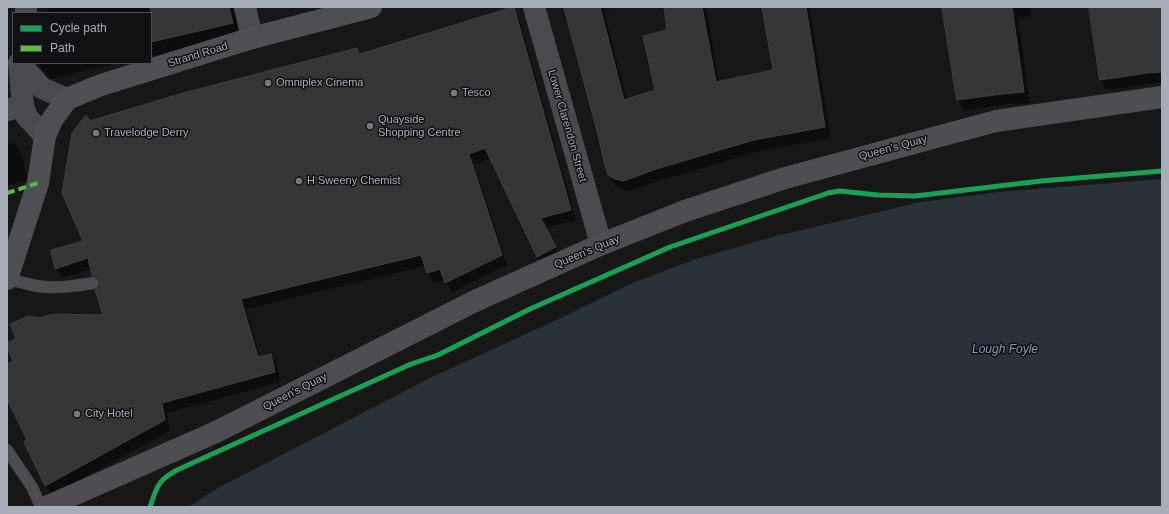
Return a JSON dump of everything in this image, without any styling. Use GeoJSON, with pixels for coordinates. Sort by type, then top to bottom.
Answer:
{"type":"FeatureCollection","features":[{"type":"Feature","properties":{"kind":"highway","name":"Queen's Quay"},"geometry":{"type":"LineString","coordinates":[[46,507],[216,432],[475,301],[602,244],[692,208],[784,178],[996,121],[1162,97]]}},
{"type":"Feature","properties":{"kind":"main road","name":"Strand Road"},"geometry":{"type":"LineString","coordinates":[[67,99],[101,85],[252,38],[371,7]]}},
{"type":"Feature","properties":{"kind":"main road","name":"Lower Clarendon Street"},"geometry":{"type":"LineString","coordinates":[[534,7],[592,215],[602,244]]}},
{"type":"Feature","properties":{"kind":"main road"},"geometry":{"type":"LineString","coordinates":[[19,64],[15,108],[27,117],[45,136]]}},
{"type":"Feature","properties":{"kind":"main road"},"geometry":{"type":"LineString","coordinates":[[7,278],[38,183],[45,136],[52,120],[67,99],[42,88],[20,64]]}},
{"type":"Feature","properties":{"kind":"street"},"geometry":{"type":"LineString","coordinates":[[245,7],[252,38]]}},
{"type":"Feature","properties":{"kind":"lane"},"geometry":{"type":"LineString","coordinates":[[7,278],[25,284],[48,288],[93,283]]}},
{"type":"Feature","properties":{"kind":"lane"},"geometry":{"type":"LineString","coordinates":[[7,450],[32,487],[41,507]]}},
{"type":"Feature","properties":{"kind":"water","name":"Lough Foyle"},"geometry":{"type":"Polygon","coordinates":[[[1162,179],[1162,507],[188,507],[218,488],[432,377],[561,318],[630,284],[693,260],[776,236],[921,202],[999,192],[1162,179]]]}},
{"type":"Feature","properties":{"kind":"building"},"geometry":{"type":"Polygon","coordinates":[[[151,7],[229,7],[233,23],[152,42],[151,7]]]}},
{"type":"Feature","properties":{"kind":"building"},"geometry":{"type":"Polygon","coordinates":[[[514,7],[571,210],[541,218],[556,247],[537,257],[485,148],[469,154],[502,255],[445,283],[440,269],[427,273],[421,255],[241,299],[258,357],[271,354],[275,372],[162,403],[165,420],[45,486],[24,442],[27,440],[7,399],[7,364],[13,361],[7,348],[7,343],[16,339],[10,324],[29,316],[41,318],[53,314],[103,315],[95,290],[100,286],[100,281],[96,276],[92,276],[88,258],[55,269],[51,250],[83,241],[62,193],[72,133],[86,115],[90,121],[183,93],[357,48],[359,54],[514,7]]]}},
{"type":"Feature","properties":{"kind":"building"},"geometry":{"type":"Polygon","coordinates":[[[564,7],[600,7],[624,100],[655,90],[643,36],[667,30],[664,7],[702,7],[716,82],[773,70],[762,7],[806,7],[825,127],[754,140],[656,169],[624,181],[615,179],[608,175],[605,165],[564,7]]]}},
{"type":"Feature","properties":{"kind":"building"},"geometry":{"type":"Polygon","coordinates":[[[942,7],[1012,7],[1024,92],[957,100],[942,7]]]}},
{"type":"Feature","properties":{"kind":"building"},"geometry":{"type":"Polygon","coordinates":[[[1089,7],[1162,7],[1162,72],[1100,80],[1089,7]]]}},
{"type":"Feature","properties":{"kind":"marked path"},"geometry":{"type":"LineString","coordinates":[[7,193],[38,183]]}},
{"type":"Feature","properties":{"kind":"cycle path"},"geometry":{"type":"LineString","coordinates":[[150,507],[154,494],[159,485],[165,478],[177,470],[411,364],[438,355],[530,309],[670,247],[828,193],[840,191],[878,195],[915,196],[1041,181],[1162,171]]}},
{"type":"Feature","properties":{"kind":"place","name":"Omniplex Cinema"},"geometry":{"type":"Point","coordinates":[268,83]}},
{"type":"Feature","properties":{"kind":"place","name":"Tesco"},"geometry":{"type":"Point","coordinates":[454,93]}},
{"type":"Feature","properties":{"kind":"place","name":"Quayside Shopping Centre"},"geometry":{"type":"Point","coordinates":[370,126]}},
{"type":"Feature","properties":{"kind":"place","name":"Travelodge Derry"},"geometry":{"type":"Point","coordinates":[96,133]}},
{"type":"Feature","properties":{"kind":"place","name":"H Sweeny Chemist"},"geometry":{"type":"Point","coordinates":[299,181]}},
{"type":"Feature","properties":{"kind":"place","name":"City Hotel"},"geometry":{"type":"Point","coordinates":[77,414]}}]}
